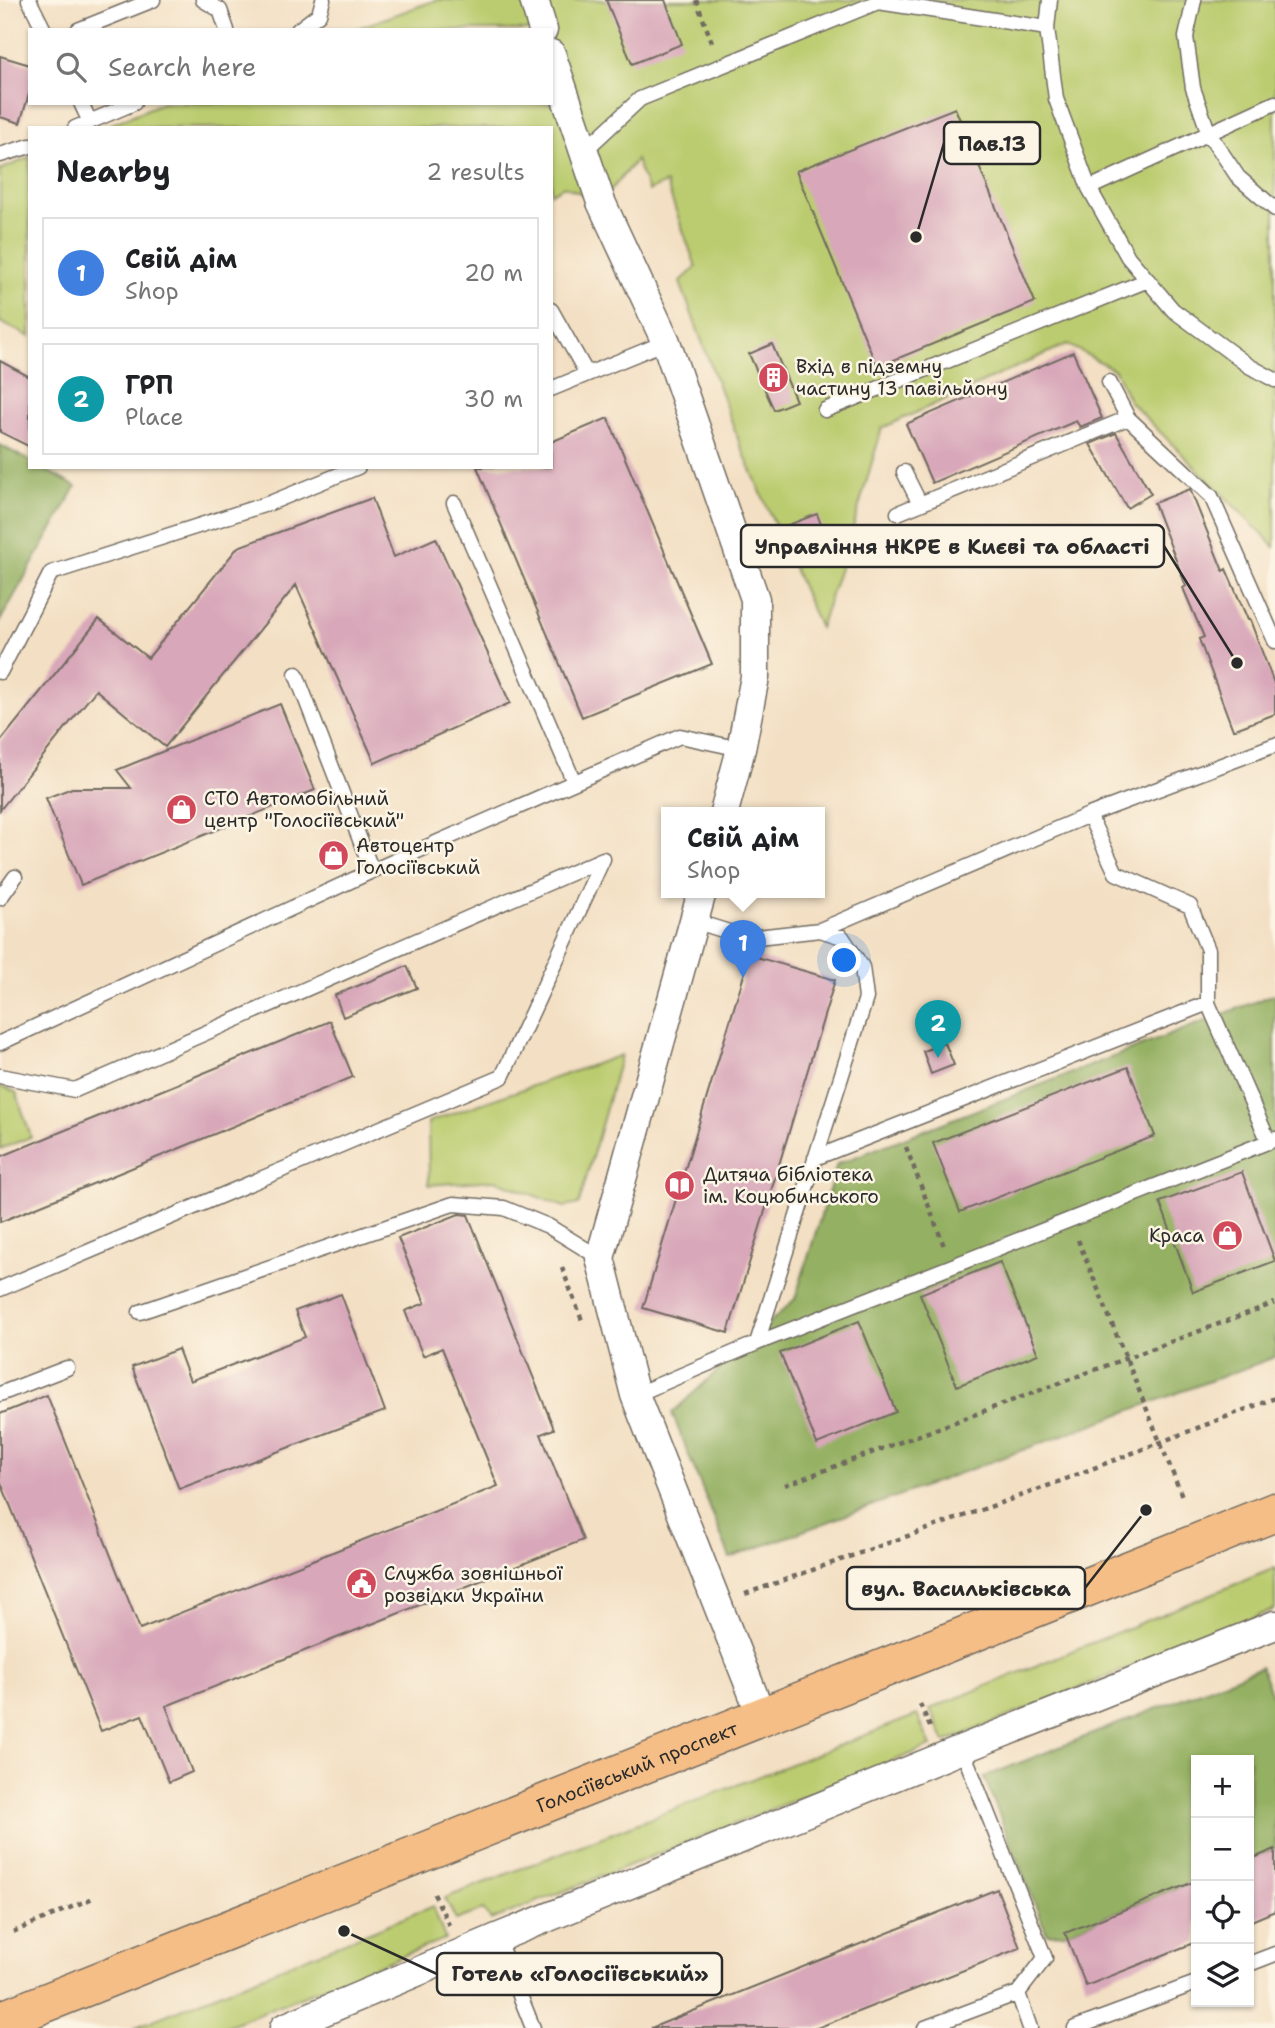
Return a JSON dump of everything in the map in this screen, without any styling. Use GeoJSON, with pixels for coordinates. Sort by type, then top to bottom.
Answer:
{"type":"FeatureCollection","features":[{"type":"Feature","properties":{"kind":"highway","name":"Голосіївський проспект"},"geometry":{"type":"LineString","coordinates":[[0,2021],[1275,1512]]}},
{"type":"Feature","properties":{"kind":"street"},"geometry":{"type":"LineString","coordinates":[[534,0],[542,28]]}},
{"type":"Feature","properties":{"kind":"street"},"geometry":{"type":"LineString","coordinates":[[553,60],[601,202],[666,342],[755,599],[755,677],[741,749],[725,807]]}},
{"type":"Feature","properties":{"kind":"street"},"geometry":{"type":"LineString","coordinates":[[700,898],[600,1258],[635,1395],[762,1717]]}},
{"type":"Feature","properties":{"kind":"street"},"geometry":{"type":"LineString","coordinates":[[284,2028],[497,1938],[962,1749],[1274,1628]]}},
{"type":"Feature","properties":{"kind":"lane"},"geometry":{"type":"LineString","coordinates":[[29,0],[43,28]]}},
{"type":"Feature","properties":{"kind":"lane"},"geometry":{"type":"LineString","coordinates":[[83,28],[153,0]]}},
{"type":"Feature","properties":{"kind":"lane"},"geometry":{"type":"LineString","coordinates":[[203,0],[220,10],[225,28]]}},
{"type":"Feature","properties":{"kind":"lane"},"geometry":{"type":"LineString","coordinates":[[301,28],[319,14],[323,0]]}},
{"type":"Feature","properties":{"kind":"lane"},"geometry":{"type":"LineString","coordinates":[[1050,0],[1047,28],[1056,99],[1089,188],[1128,257],[1173,310],[1249,366],[1275,380]]}},
{"type":"Feature","properties":{"kind":"lane"},"geometry":{"type":"LineString","coordinates":[[1194,0],[1186,37],[1193,88],[1209,134],[1238,177],[1275,209]]}},
{"type":"Feature","properties":{"kind":"lane"},"geometry":{"type":"LineString","coordinates":[[583,152],[640,99],[878,1],[1047,28]]}},
{"type":"Feature","properties":{"kind":"lane"},"geometry":{"type":"LineString","coordinates":[[1089,188],[1275,103]]}},
{"type":"Feature","properties":{"kind":"lane"},"geometry":{"type":"LineString","coordinates":[[82,105],[90,121]]}},
{"type":"Feature","properties":{"kind":"lane"},"geometry":{"type":"LineString","coordinates":[[79,126],[129,105]]}},
{"type":"Feature","properties":{"kind":"lane"},"geometry":{"type":"LineString","coordinates":[[0,155],[28,147]]}},
{"type":"Feature","properties":{"kind":"lane"},"geometry":{"type":"LineString","coordinates":[[825,410],[1148,280]]}},
{"type":"Feature","properties":{"kind":"lane"},"geometry":{"type":"LineString","coordinates":[[553,314],[587,374]]}},
{"type":"Feature","properties":{"kind":"lane"},"geometry":{"type":"LineString","coordinates":[[553,388],[666,342]]}},
{"type":"Feature","properties":{"kind":"lane"},"geometry":{"type":"LineString","coordinates":[[1109,382],[1128,418],[1211,496],[1275,641]]}},
{"type":"Feature","properties":{"kind":"lane"},"geometry":{"type":"LineString","coordinates":[[898,513],[1128,418]]}},
{"type":"Feature","properties":{"kind":"lane"},"geometry":{"type":"LineString","coordinates":[[0,671],[51,573],[270,503],[353,469]]}},
{"type":"Feature","properties":{"kind":"lane"},"geometry":{"type":"LineString","coordinates":[[904,472],[920,504]]}},
{"type":"Feature","properties":{"kind":"lane"},"geometry":{"type":"LineString","coordinates":[[454,503],[574,782]]}},
{"type":"Feature","properties":{"kind":"lane"},"geometry":{"type":"LineString","coordinates":[[296,674],[372,871]]}},
{"type":"Feature","properties":{"kind":"lane"},"geometry":{"type":"LineString","coordinates":[[0,1043],[372,871],[680,736],[741,749]]}},
{"type":"Feature","properties":{"kind":"lane"},"geometry":{"type":"LineString","coordinates":[[694,921],[748,938],[820,930],[1089,815],[1275,745]]}},
{"type":"Feature","properties":{"kind":"lane"},"geometry":{"type":"LineString","coordinates":[[635,1395],[757,1343],[1272,1140],[1208,1003],[1208,950],[1190,906],[1116,873],[1089,815]]}},
{"type":"Feature","properties":{"kind":"lane"},"geometry":{"type":"LineString","coordinates":[[0,1076],[75,1090],[603,859],[502,1077],[0,1289]]}},
{"type":"Feature","properties":{"kind":"lane"},"geometry":{"type":"LineString","coordinates":[[0,898],[15,877]]}},
{"type":"Feature","properties":{"kind":"lane"},"geometry":{"type":"LineString","coordinates":[[757,1343],[866,998],[862,967],[842,937],[820,930]]}},
{"type":"Feature","properties":{"kind":"lane"},"geometry":{"type":"LineString","coordinates":[[815,1158],[1208,1003]]}},
{"type":"Feature","properties":{"kind":"lane"},"geometry":{"type":"LineString","coordinates":[[140,1312],[453,1204],[504,1208],[548,1226],[600,1258]]}},
{"type":"Feature","properties":{"kind":"lane"},"geometry":{"type":"LineString","coordinates":[[0,1394],[67,1368]]}},
{"type":"Feature","properties":{"kind":"lane"},"geometry":{"type":"LineString","coordinates":[[925,2028],[1018,1993],[1045,1958],[962,1749]]}},
{"type":"Feature","properties":{"kind":"lane"},"geometry":{"type":"LineString","coordinates":[[497,1938],[533,2028]]}},
{"type":"Feature","properties":{"kind":"lane"},"geometry":{"type":"LineString","coordinates":[[1254,1962],[1275,1954]]}},
{"type":"Feature","properties":{"kind":"lane"},"geometry":{"type":"LineString","coordinates":[[1075,2028],[1191,1985]]}},
{"type":"Feature","properties":{"kind":"lane"},"geometry":{"type":"LineString","coordinates":[[1018,1993],[1030,2028]]}},
{"type":"Feature","properties":{"kind":"path"},"geometry":{"type":"LineString","coordinates":[[696,0],[721,66]]}},
{"type":"Feature","properties":{"kind":"path"},"geometry":{"type":"LineString","coordinates":[[898,1125],[952,1267]]}},
{"type":"Feature","properties":{"kind":"path"},"geometry":{"type":"LineString","coordinates":[[1070,1220],[1182,1496]]}},
{"type":"Feature","properties":{"kind":"path"},"geometry":{"type":"LineString","coordinates":[[785,1485],[1275,1303]]}},
{"type":"Feature","properties":{"kind":"path"},"geometry":{"type":"LineString","coordinates":[[744,1594],[1037,1489],[1275,1398]]}},
{"type":"Feature","properties":{"kind":"path"},"geometry":{"type":"LineString","coordinates":[[13,1932],[93,1898]]}},
{"type":"Feature","properties":{"kind":"green space"},"geometry":{"type":"Polygon","coordinates":[[[436,0],[1275,0],[1275,547],[1129,401],[1115,370],[1067,344],[882,428],[820,628],[741,447],[680,282],[696,267],[666,183],[648,191],[636,160],[601,202],[564,186],[553,192],[553,126],[107,126],[157,105],[553,105],[553,28],[359,28],[436,0]]]}},
{"type":"Feature","properties":{"kind":"green space"},"geometry":{"type":"Polygon","coordinates":[[[28,158],[28,336],[0,322],[0,170],[28,158]]]}},
{"type":"Feature","properties":{"kind":"green space"},"geometry":{"type":"Polygon","coordinates":[[[0,445],[28,460],[28,469],[44,469],[76,487],[0,621],[0,445]]]}},
{"type":"Feature","properties":{"kind":"green space"},"geometry":{"type":"Polygon","coordinates":[[[1275,994],[1275,1357],[730,1558],[672,1413],[795,1299],[837,1164],[1275,994]]]}},
{"type":"Feature","properties":{"kind":"green space"},"geometry":{"type":"Polygon","coordinates":[[[621,1055],[579,1204],[564,1207],[495,1180],[429,1185],[428,1122],[621,1055]]]}},
{"type":"Feature","properties":{"kind":"green space"},"geometry":{"type":"Polygon","coordinates":[[[0,1086],[16,1092],[31,1137],[0,1149],[0,1086]]]}},
{"type":"Feature","properties":{"kind":"green space"},"geometry":{"type":"Polygon","coordinates":[[[1275,1568],[1275,1609],[945,1742],[930,1709],[1275,1568]]]}},
{"type":"Feature","properties":{"kind":"green space"},"geometry":{"type":"Polygon","coordinates":[[[1261,1667],[1275,1702],[1275,1849],[1254,1858],[1254,1755],[1191,1755],[1191,1883],[1065,1933],[1047,1934],[984,1777],[1261,1667]]]}},
{"type":"Feature","properties":{"kind":"green space"},"geometry":{"type":"Polygon","coordinates":[[[917,1715],[931,1746],[491,1920],[483,1910],[456,1920],[445,1898],[917,1715]]]}},
{"type":"Feature","properties":{"kind":"green space"},"geometry":{"type":"Polygon","coordinates":[[[433,1906],[445,1939],[222,2028],[134,2028],[433,1906]]]}},
{"type":"Feature","properties":{"kind":"building"},"geometry":{"type":"Polygon","coordinates":[[[606,0],[665,0],[682,44],[632,64],[606,0]]]}},
{"type":"Feature","properties":{"kind":"building"},"geometry":{"type":"Polygon","coordinates":[[[0,56],[28,64],[28,97],[20,123],[0,117],[0,56]]]}},
{"type":"Feature","properties":{"kind":"building"},"geometry":{"type":"Polygon","coordinates":[[[955,108],[1035,302],[877,367],[796,171],[955,108]]]}},
{"type":"Feature","properties":{"kind":"building","name":"Вхід в підземну частину 13 павільйону"},"geometry":{"type":"Polygon","coordinates":[[[772,344],[796,401],[774,410],[749,354],[772,344]]]}},
{"type":"Feature","properties":{"kind":"building"},"geometry":{"type":"Polygon","coordinates":[[[1073,352],[1102,418],[1080,427],[1076,421],[932,483],[906,424],[1073,352]]]}},
{"type":"Feature","properties":{"kind":"building"},"geometry":{"type":"Polygon","coordinates":[[[0,361],[28,376],[28,446],[0,432],[0,361]]]}},
{"type":"Feature","properties":{"kind":"building"},"geometry":{"type":"Polygon","coordinates":[[[608,418],[712,664],[582,717],[478,469],[553,469],[553,441],[608,418]]]}},
{"type":"Feature","properties":{"kind":"building"},"geometry":{"type":"Polygon","coordinates":[[[1116,433],[1151,494],[1127,508],[1090,444],[1116,433]]]}},
{"type":"Feature","properties":{"kind":"building"},"geometry":{"type":"Polygon","coordinates":[[[1190,489],[1223,571],[1226,569],[1250,620],[1275,686],[1275,714],[1233,730],[1199,639],[1204,637],[1183,588],[1186,586],[1154,503],[1190,489]]]}},
{"type":"Feature","properties":{"kind":"building"},"geometry":{"type":"Polygon","coordinates":[[[372,498],[394,557],[436,538],[510,703],[375,763],[296,585],[165,747],[96,690],[0,810],[0,742],[99,619],[148,658],[238,547],[372,498]]]}},
{"type":"Feature","properties":{"kind":"building"},"geometry":{"type":"Polygon","coordinates":[[[817,514],[829,545],[801,557],[788,525],[817,514]]]}},
{"type":"Feature","properties":{"kind":"building"},"geometry":{"type":"Polygon","coordinates":[[[280,704],[315,790],[81,885],[46,798],[72,788],[131,788],[117,770],[280,704]]]}},
{"type":"Feature","properties":{"kind":"building"},"geometry":{"type":"Polygon","coordinates":[[[750,955],[835,980],[728,1333],[643,1308],[750,955]]]}},
{"type":"Feature","properties":{"kind":"building"},"geometry":{"type":"Polygon","coordinates":[[[407,966],[417,988],[343,1017],[335,995],[407,966]]]}},
{"type":"Feature","properties":{"kind":"building"},"geometry":{"type":"Polygon","coordinates":[[[330,1021],[353,1077],[0,1222],[0,1157],[330,1021]]]}},
{"type":"Feature","properties":{"kind":"building"},"geometry":{"type":"Polygon","coordinates":[[[945,1043],[954,1065],[931,1074],[923,1051],[945,1043]]]}},
{"type":"Feature","properties":{"kind":"building"},"geometry":{"type":"Polygon","coordinates":[[[1128,1067],[1155,1136],[960,1212],[933,1143],[1128,1067]]]}},
{"type":"Feature","properties":{"kind":"building"},"geometry":{"type":"Polygon","coordinates":[[[1242,1172],[1275,1261],[1193,1292],[1160,1202],[1242,1172]]]}},
{"type":"Feature","properties":{"kind":"building","name":"Служба зовнішньої розвідки України"},"geometry":{"type":"Polygon","coordinates":[[[459,1214],[468,1215],[554,1429],[541,1434],[583,1540],[166,1706],[192,1772],[169,1782],[142,1715],[101,1731],[0,1480],[0,1414],[47,1395],[140,1629],[498,1486],[442,1348],[423,1356],[405,1311],[425,1303],[398,1238],[459,1214]]]}},
{"type":"Feature","properties":{"kind":"building"},"geometry":{"type":"Polygon","coordinates":[[[1000,1262],[1038,1354],[957,1386],[920,1294],[1000,1262]]]}},
{"type":"Feature","properties":{"kind":"building"},"geometry":{"type":"Polygon","coordinates":[[[341,1294],[385,1411],[179,1489],[132,1367],[178,1349],[190,1381],[305,1337],[295,1311],[341,1294]]]}},
{"type":"Feature","properties":{"kind":"building"},"geometry":{"type":"Polygon","coordinates":[[[859,1321],[896,1412],[817,1444],[780,1353],[859,1321]]]}},
{"type":"Feature","properties":{"kind":"building"},"geometry":{"type":"Polygon","coordinates":[[[1275,1849],[1275,1911],[1254,1920],[1254,1881],[1254,1858],[1275,1849]]]}},
{"type":"Feature","properties":{"kind":"building"},"geometry":{"type":"Polygon","coordinates":[[[1191,1883],[1191,1944],[1086,1986],[1065,1933],[1191,1883]]]}},
{"type":"Feature","properties":{"kind":"building"},"geometry":{"type":"Polygon","coordinates":[[[997,1889],[1020,1948],[817,2028],[651,2028],[997,1889]]]}},
{"type":"Feature","properties":{"kind":"place","name":"Пав.13"},"geometry":{"type":"Point","coordinates":[916,237]}},
{"type":"Feature","properties":{"kind":"place","name":"Вхід в підземну частину 13 павільйону"},"geometry":{"type":"Point","coordinates":[773,377]}},
{"type":"Feature","properties":{"kind":"place","name":"Управління НКРЕ в Києві та області"},"geometry":{"type":"Point","coordinates":[1237,663]}},
{"type":"Feature","properties":{"kind":"place","name":"СТО Автомобільний центр \"Голосіївський\""},"geometry":{"type":"Point","coordinates":[181,809]}},
{"type":"Feature","properties":{"kind":"place","name":"Автоцентр Голосіївський"},"geometry":{"type":"Point","coordinates":[333,856]}},
{"type":"Feature","properties":{"kind":"place","name":"Свій дім"},"geometry":{"type":"Point","coordinates":[743,978]}},
{"type":"Feature","properties":{"kind":"place","name":"ГРП"},"geometry":{"type":"Point","coordinates":[938,1058]}},
{"type":"Feature","properties":{"kind":"place","name":"Дитяча бібліотека ім. Коцюбинського"},"geometry":{"type":"Point","coordinates":[680,1185]}},
{"type":"Feature","properties":{"kind":"place","name":"Краса"},"geometry":{"type":"Point","coordinates":[1227,1235]}},
{"type":"Feature","properties":{"kind":"place","name":"вул. Васильківська"},"geometry":{"type":"Point","coordinates":[1146,1510]}},
{"type":"Feature","properties":{"kind":"place","name":"Служба зовнішньої розвідки України"},"geometry":{"type":"Point","coordinates":[361,1584]}},
{"type":"Feature","properties":{"kind":"place","name":"Готель «Голосіївський»"},"geometry":{"type":"Point","coordinates":[344,1931]}}]}
